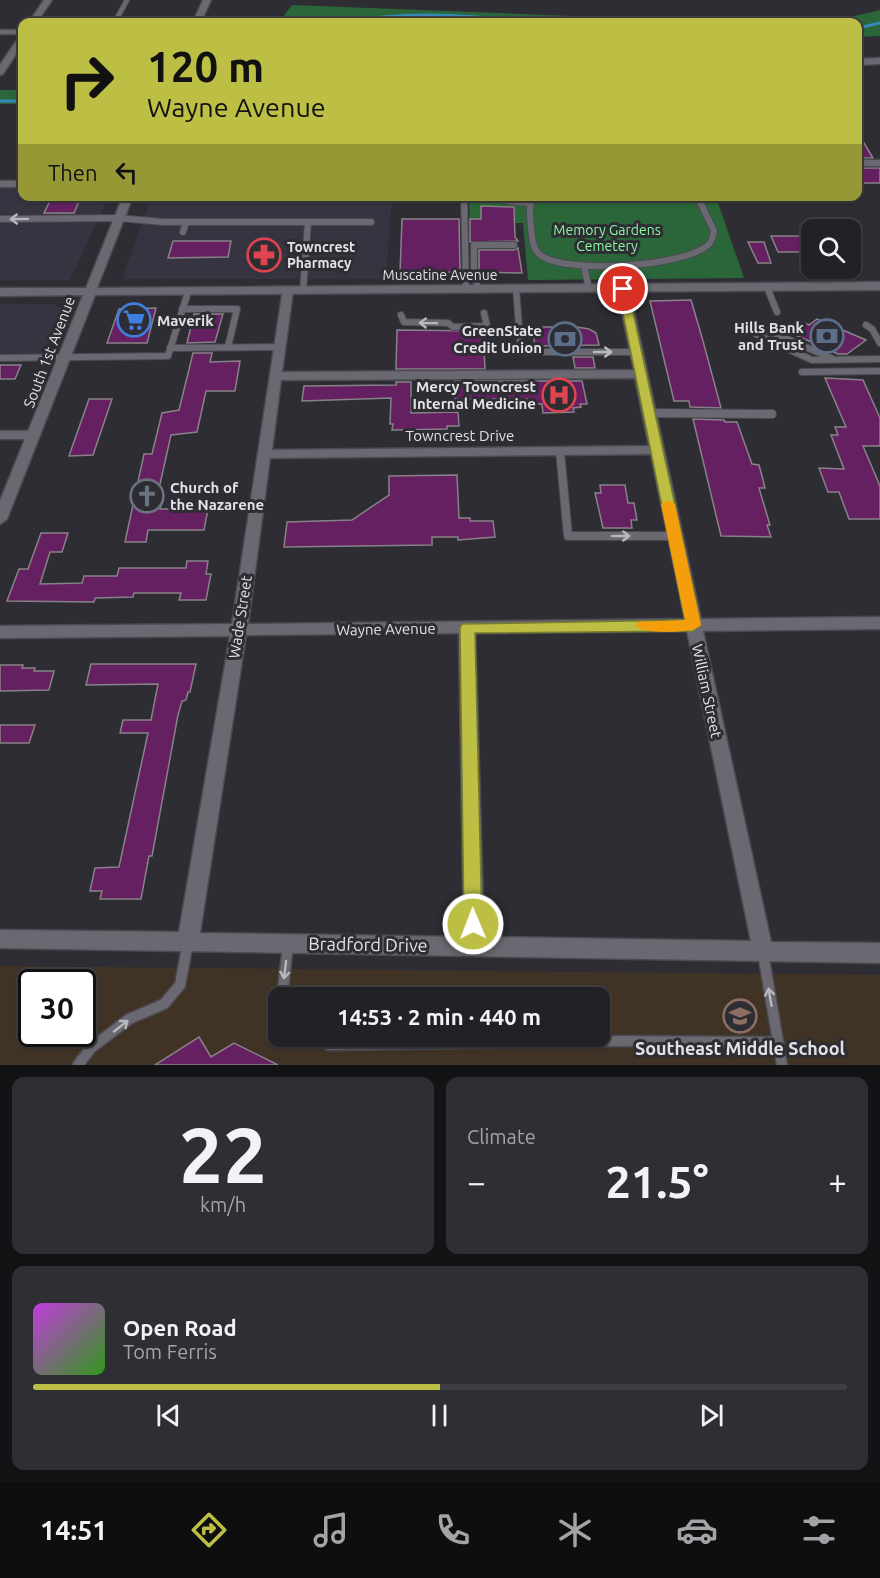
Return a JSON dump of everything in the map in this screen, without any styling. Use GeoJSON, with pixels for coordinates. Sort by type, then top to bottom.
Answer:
{"type":"FeatureCollection","features":[{"type":"Feature","properties":{"kind":"street"},"geometry":{"type":"LineString","coordinates":[[36,18],[48,0]]}},
{"type":"Feature","properties":{"kind":"street"},"geometry":{"type":"LineString","coordinates":[[200,18],[207,0]]}},
{"type":"Feature","properties":{"kind":"street"},"geometry":{"type":"LineString","coordinates":[[0,32],[18,32]]}},
{"type":"Feature","properties":{"kind":"street"},"geometry":{"type":"LineString","coordinates":[[0,72],[18,45]]}},
{"type":"Feature","properties":{"kind":"street"},"geometry":{"type":"LineString","coordinates":[[862,62],[880,61]]}},
{"type":"Feature","properties":{"kind":"street"},"geometry":{"type":"LineString","coordinates":[[862,163],[880,163]]}},
{"type":"Feature","properties":{"kind":"street"},"geometry":{"type":"LineString","coordinates":[[0,184],[18,184]]}},
{"type":"Feature","properties":{"kind":"street","name":"South 1st Avenue"},"geometry":{"type":"LineString","coordinates":[[0,519],[126,201]]}},
{"type":"Feature","properties":{"kind":"street","name":"Muscatine Avenue"},"geometry":{"type":"LineString","coordinates":[[0,292],[880,286]]}},
{"type":"Feature","properties":{"kind":"street","name":"William Street"},"geometry":{"type":"LineString","coordinates":[[623,289],[763,952]]}},
{"type":"Feature","properties":{"kind":"street","name":"Wade Street"},"geometry":{"type":"LineString","coordinates":[[188,941],[239,631],[279,347],[295,291]]}},
{"type":"Feature","properties":{"kind":"street"},"geometry":{"type":"LineString","coordinates":[[275,376],[641,374]]}},
{"type":"Feature","properties":{"kind":"street"},"geometry":{"type":"LineString","coordinates":[[0,435],[34,435]]}},
{"type":"Feature","properties":{"kind":"street","name":"Towncrest Drive"},"geometry":{"type":"LineString","coordinates":[[264,454],[657,450]]}},
{"type":"Feature","properties":{"kind":"street","name":"Wayne Avenue"},"geometry":{"type":"LineString","coordinates":[[0,632],[880,623]]}},
{"type":"Feature","properties":{"kind":"street"},"geometry":{"type":"LineString","coordinates":[[467,628],[474,946]]}},
{"type":"Feature","properties":{"kind":"street","name":"Bradford Drive"},"geometry":{"type":"LineString","coordinates":[[0,939],[880,953]]}},
{"type":"Feature","properties":{"kind":"lane"},"geometry":{"type":"LineString","coordinates":[[117,18],[127,0]]}},
{"type":"Feature","properties":{"kind":"lane"},"geometry":{"type":"LineString","coordinates":[[464,201],[472,290]]}},
{"type":"Feature","properties":{"kind":"lane"},"geometry":{"type":"LineString","coordinates":[[532,201],[531,232],[539,254],[549,261],[584,266],[666,259],[697,251],[709,244],[714,231],[698,201]]}},
{"type":"Feature","properties":{"kind":"lane"},"geometry":{"type":"LineString","coordinates":[[0,219],[119,218],[186,222],[370,222]]}},
{"type":"Feature","properties":{"kind":"lane"},"geometry":{"type":"LineString","coordinates":[[183,232],[186,222]]}},
{"type":"Feature","properties":{"kind":"lane"},"geometry":{"type":"LineString","coordinates":[[295,291],[308,222]]}},
{"type":"Feature","properties":{"kind":"lane"},"geometry":{"type":"LineString","coordinates":[[472,290],[474,245],[514,245]]}},
{"type":"Feature","properties":{"kind":"lane"},"geometry":{"type":"LineString","coordinates":[[584,266],[589,289]]}},
{"type":"Feature","properties":{"kind":"lane"},"geometry":{"type":"LineString","coordinates":[[767,287],[777,312]]}},
{"type":"Feature","properties":{"kind":"lane"},"geometry":{"type":"LineString","coordinates":[[516,289],[521,352],[636,352]]}},
{"type":"Feature","properties":{"kind":"lane"},"geometry":{"type":"LineString","coordinates":[[0,358],[168,356],[188,291]]}},
{"type":"Feature","properties":{"kind":"lane"},"geometry":{"type":"LineString","coordinates":[[182,309],[237,309],[228,347]]}},
{"type":"Feature","properties":{"kind":"lane"},"geometry":{"type":"LineString","coordinates":[[400,315],[404,322],[448,323],[453,327],[488,326],[484,313]]}},
{"type":"Feature","properties":{"kind":"lane"},"geometry":{"type":"LineString","coordinates":[[753,324],[834,359]]}},
{"type":"Feature","properties":{"kind":"lane"},"geometry":{"type":"LineString","coordinates":[[866,325],[872,329],[880,343]]}},
{"type":"Feature","properties":{"kind":"lane"},"geometry":{"type":"LineString","coordinates":[[756,334],[812,360],[880,359]]}},
{"type":"Feature","properties":{"kind":"lane"},"geometry":{"type":"LineString","coordinates":[[170,348],[279,347]]}},
{"type":"Feature","properties":{"kind":"lane"},"geometry":{"type":"LineString","coordinates":[[802,372],[880,371]]}},
{"type":"Feature","properties":{"kind":"lane"},"geometry":{"type":"LineString","coordinates":[[650,413],[772,414]]}},
{"type":"Feature","properties":{"kind":"lane"},"geometry":{"type":"LineString","coordinates":[[560,451],[564,473],[568,536],[675,536]]}},
{"type":"Feature","properties":{"kind":"lane"},"geometry":{"type":"LineString","coordinates":[[78,1065],[91,1048],[129,1020],[164,1004],[180,985],[188,941]]}},
{"type":"Feature","properties":{"kind":"lane"},"geometry":{"type":"LineString","coordinates":[[283,987],[288,943]]}},
{"type":"Feature","properties":{"kind":"lane"},"geometry":{"type":"LineString","coordinates":[[763,952],[782,1065]]}},
{"type":"Feature","properties":{"kind":"lane"},"geometry":{"type":"LineString","coordinates":[[610,1041],[777,1042]]}},
{"type":"Feature","properties":{"kind":"shaded area"},"geometry":{"type":"Polygon","coordinates":[[[0,188],[18,188],[18,201],[106,201],[70,280],[0,281],[0,188]]]}},
{"type":"Feature","properties":{"kind":"shaded area"},"geometry":{"type":"Polygon","coordinates":[[[150,201],[392,201],[386,279],[122,279],[150,201]]]}},
{"type":"Feature","properties":{"kind":"shaded area"},"geometry":{"type":"Polygon","coordinates":[[[0,304],[52,304],[64,309],[45,354],[0,354],[0,304]]]}},
{"type":"Feature","properties":{"kind":"shaded area","name":"Southeast Middle School"},"geometry":{"type":"Polygon","coordinates":[[[0,966],[880,975],[880,1065],[0,1065],[0,966]]]}},
{"type":"Feature","properties":{"kind":"green space"},"geometry":{"type":"Polygon","coordinates":[[[292,5],[623,18],[282,18],[292,5]]]}},
{"type":"Feature","properties":{"kind":"green space"},"geometry":{"type":"Polygon","coordinates":[[[880,10],[880,36],[862,37],[862,18],[847,18],[880,10]]]}},
{"type":"Feature","properties":{"kind":"green space"},"geometry":{"type":"Polygon","coordinates":[[[0,90],[18,90],[18,104],[0,104],[0,90]]]}},
{"type":"Feature","properties":{"kind":"green space","name":"Memory Gardens Cemetery"},"geometry":{"type":"Polygon","coordinates":[[[469,201],[717,201],[744,278],[528,280],[523,223],[470,223],[469,201]]]}},
{"type":"Feature","properties":{"kind":"building"},"geometry":{"type":"Polygon","coordinates":[[[862,140],[873,158],[862,158],[862,140]]]}},
{"type":"Feature","properties":{"kind":"building"},"geometry":{"type":"Polygon","coordinates":[[[862,168],[880,168],[880,183],[862,183],[862,168]]]}},
{"type":"Feature","properties":{"kind":"building"},"geometry":{"type":"Polygon","coordinates":[[[50,201],[79,201],[74,213],[44,213],[50,201]]]}},
{"type":"Feature","properties":{"kind":"building"},"geometry":{"type":"Polygon","coordinates":[[[481,206],[514,207],[515,237],[518,241],[470,242],[470,219],[481,219],[481,206]]]}},
{"type":"Feature","properties":{"kind":"building"},"geometry":{"type":"Polygon","coordinates":[[[402,219],[459,219],[460,272],[400,273],[402,219]]]}},
{"type":"Feature","properties":{"kind":"building"},"geometry":{"type":"Polygon","coordinates":[[[771,236],[801,236],[801,252],[778,252],[771,236]]]}},
{"type":"Feature","properties":{"kind":"building"},"geometry":{"type":"Polygon","coordinates":[[[173,241],[231,241],[228,257],[168,258],[173,241]]]}},
{"type":"Feature","properties":{"kind":"building"},"geometry":{"type":"Polygon","coordinates":[[[748,242],[764,242],[771,263],[758,263],[748,242]]]}},
{"type":"Feature","properties":{"kind":"building"},"geometry":{"type":"Polygon","coordinates":[[[518,248],[522,273],[479,272],[479,250],[518,248]]]}},
{"type":"Feature","properties":{"kind":"building"},"geometry":{"type":"Polygon","coordinates":[[[691,300],[721,408],[690,407],[689,401],[674,401],[650,301],[691,300]]]}},
{"type":"Feature","properties":{"kind":"building","name":"Maverik"},"geometry":{"type":"Polygon","coordinates":[[[156,308],[147,343],[107,343],[119,309],[156,308]]]}},
{"type":"Feature","properties":{"kind":"building"},"geometry":{"type":"Polygon","coordinates":[[[194,314],[223,314],[215,342],[187,343],[194,314]]]}},
{"type":"Feature","properties":{"kind":"building","name":"Hills Bank and Trust"},"geometry":{"type":"Polygon","coordinates":[[[817,319],[866,340],[847,354],[838,354],[791,333],[805,323],[809,325],[817,319]]]}},
{"type":"Feature","properties":{"kind":"building","name":"GreenState Credit Union"},"geometry":{"type":"Polygon","coordinates":[[[532,327],[589,329],[596,333],[599,345],[535,346],[532,327]]]}},
{"type":"Feature","properties":{"kind":"building"},"geometry":{"type":"Polygon","coordinates":[[[397,330],[483,331],[485,369],[396,369],[397,330]]]}},
{"type":"Feature","properties":{"kind":"building"},"geometry":{"type":"Polygon","coordinates":[[[193,353],[212,353],[210,362],[240,361],[235,391],[206,391],[197,432],[171,435],[158,493],[157,500],[163,500],[160,509],[208,509],[204,530],[148,530],[146,542],[125,542],[144,454],[152,454],[162,413],[179,410],[193,353]]]}},
{"type":"Feature","properties":{"kind":"building"},"geometry":{"type":"Polygon","coordinates":[[[573,357],[593,357],[595,368],[575,368],[573,357]]]}},
{"type":"Feature","properties":{"kind":"building"},"geometry":{"type":"Polygon","coordinates":[[[0,365],[21,365],[15,379],[0,379],[0,365]]]}},
{"type":"Feature","properties":{"kind":"building"},"geometry":{"type":"Polygon","coordinates":[[[825,378],[863,380],[880,418],[880,446],[863,446],[880,486],[880,519],[849,519],[839,492],[828,492],[819,468],[844,469],[831,435],[838,435],[835,427],[846,427],[825,378]]]}},
{"type":"Feature","properties":{"kind":"building"},"geometry":{"type":"Polygon","coordinates":[[[455,381],[582,381],[587,404],[580,404],[581,407],[573,408],[574,412],[543,413],[542,404],[527,404],[527,399],[455,399],[455,381]]]}},
{"type":"Feature","properties":{"kind":"building"},"geometry":{"type":"Polygon","coordinates":[[[396,382],[411,382],[411,413],[458,412],[459,426],[447,426],[447,429],[392,430],[393,424],[390,424],[391,398],[302,401],[304,386],[396,385],[396,382]]]}},
{"type":"Feature","properties":{"kind":"building"},"geometry":{"type":"Polygon","coordinates":[[[89,399],[112,399],[93,455],[69,456],[89,399]]]}},
{"type":"Feature","properties":{"kind":"building"},"geometry":{"type":"Polygon","coordinates":[[[693,419],[737,422],[752,464],[759,465],[765,488],[759,488],[770,525],[767,525],[771,537],[721,536],[693,419]]]}},
{"type":"Feature","properties":{"kind":"building"},"geometry":{"type":"Polygon","coordinates":[[[457,475],[459,518],[470,518],[470,521],[493,521],[495,537],[458,540],[458,537],[432,537],[432,545],[284,547],[287,522],[352,520],[389,495],[389,476],[457,475]]]}},
{"type":"Feature","properties":{"kind":"building"},"geometry":{"type":"Polygon","coordinates":[[[600,485],[625,485],[628,503],[634,503],[637,520],[631,520],[632,528],[603,528],[595,493],[601,493],[600,485]]]}},
{"type":"Feature","properties":{"kind":"building"},"geometry":{"type":"Polygon","coordinates":[[[41,533],[68,533],[62,552],[50,552],[40,584],[82,583],[84,576],[117,576],[119,568],[186,568],[187,561],[208,561],[206,574],[211,574],[206,600],[179,600],[181,593],[134,593],[133,597],[95,598],[94,602],[7,601],[19,569],[28,569],[41,533]]]}},
{"type":"Feature","properties":{"kind":"building"},"geometry":{"type":"Polygon","coordinates":[[[91,664],[196,664],[190,692],[186,700],[182,701],[178,715],[152,856],[149,856],[141,899],[100,899],[102,891],[90,891],[95,868],[119,867],[148,733],[120,733],[123,720],[151,720],[158,684],[86,685],[91,664]]]}},
{"type":"Feature","properties":{"kind":"building"},"geometry":{"type":"Polygon","coordinates":[[[0,665],[23,665],[22,668],[35,668],[34,671],[54,671],[49,690],[0,691],[0,665]]]}},
{"type":"Feature","properties":{"kind":"building"},"geometry":{"type":"Polygon","coordinates":[[[0,725],[35,725],[29,743],[0,743],[0,725]]]}},
{"type":"Feature","properties":{"kind":"building"},"geometry":{"type":"Polygon","coordinates":[[[199,1037],[211,1057],[234,1043],[278,1065],[155,1065],[199,1037]]]}},
{"type":"Feature","properties":{"kind":"waterway"},"geometry":{"type":"LineString","coordinates":[[371,18],[418,15],[490,18]]}},
{"type":"Feature","properties":{"kind":"waterway"},"geometry":{"type":"LineString","coordinates":[[862,27],[880,23]]}},
{"type":"Feature","properties":{"kind":"waterway"},"geometry":{"type":"LineString","coordinates":[[0,101],[18,101]]}},
{"type":"Feature","properties":{"kind":"slow traffic"},"geometry":{"type":"LineString","coordinates":[[644,626],[693,625],[668,504]]}},
{"type":"Feature","properties":{"kind":"place","name":"Towncrest Pharmacy"},"geometry":{"type":"Point","coordinates":[264,255]}},
{"type":"Feature","properties":{"kind":"place","name":"Maverik"},"geometry":{"type":"Point","coordinates":[134,320]}},
{"type":"Feature","properties":{"kind":"place","name":"Hills Bank and Trust"},"geometry":{"type":"Point","coordinates":[827,336]}},
{"type":"Feature","properties":{"kind":"place","name":"GreenState Credit Union"},"geometry":{"type":"Point","coordinates":[565,339]}},
{"type":"Feature","properties":{"kind":"place","name":"Mercy Towncrest Internal Medicine"},"geometry":{"type":"Point","coordinates":[559,395]}},
{"type":"Feature","properties":{"kind":"place","name":"Church of the Nazarene"},"geometry":{"type":"Point","coordinates":[147,496]}},
{"type":"Feature","properties":{"kind":"place","name":"Southeast Middle School"},"geometry":{"type":"Point","coordinates":[740,1016]}},
{"type":"Feature","properties":{"kind":"route"},"geometry":{"type":"LineString","coordinates":[[473,924],[467,628],[693,625],[623,289]]}}]}
